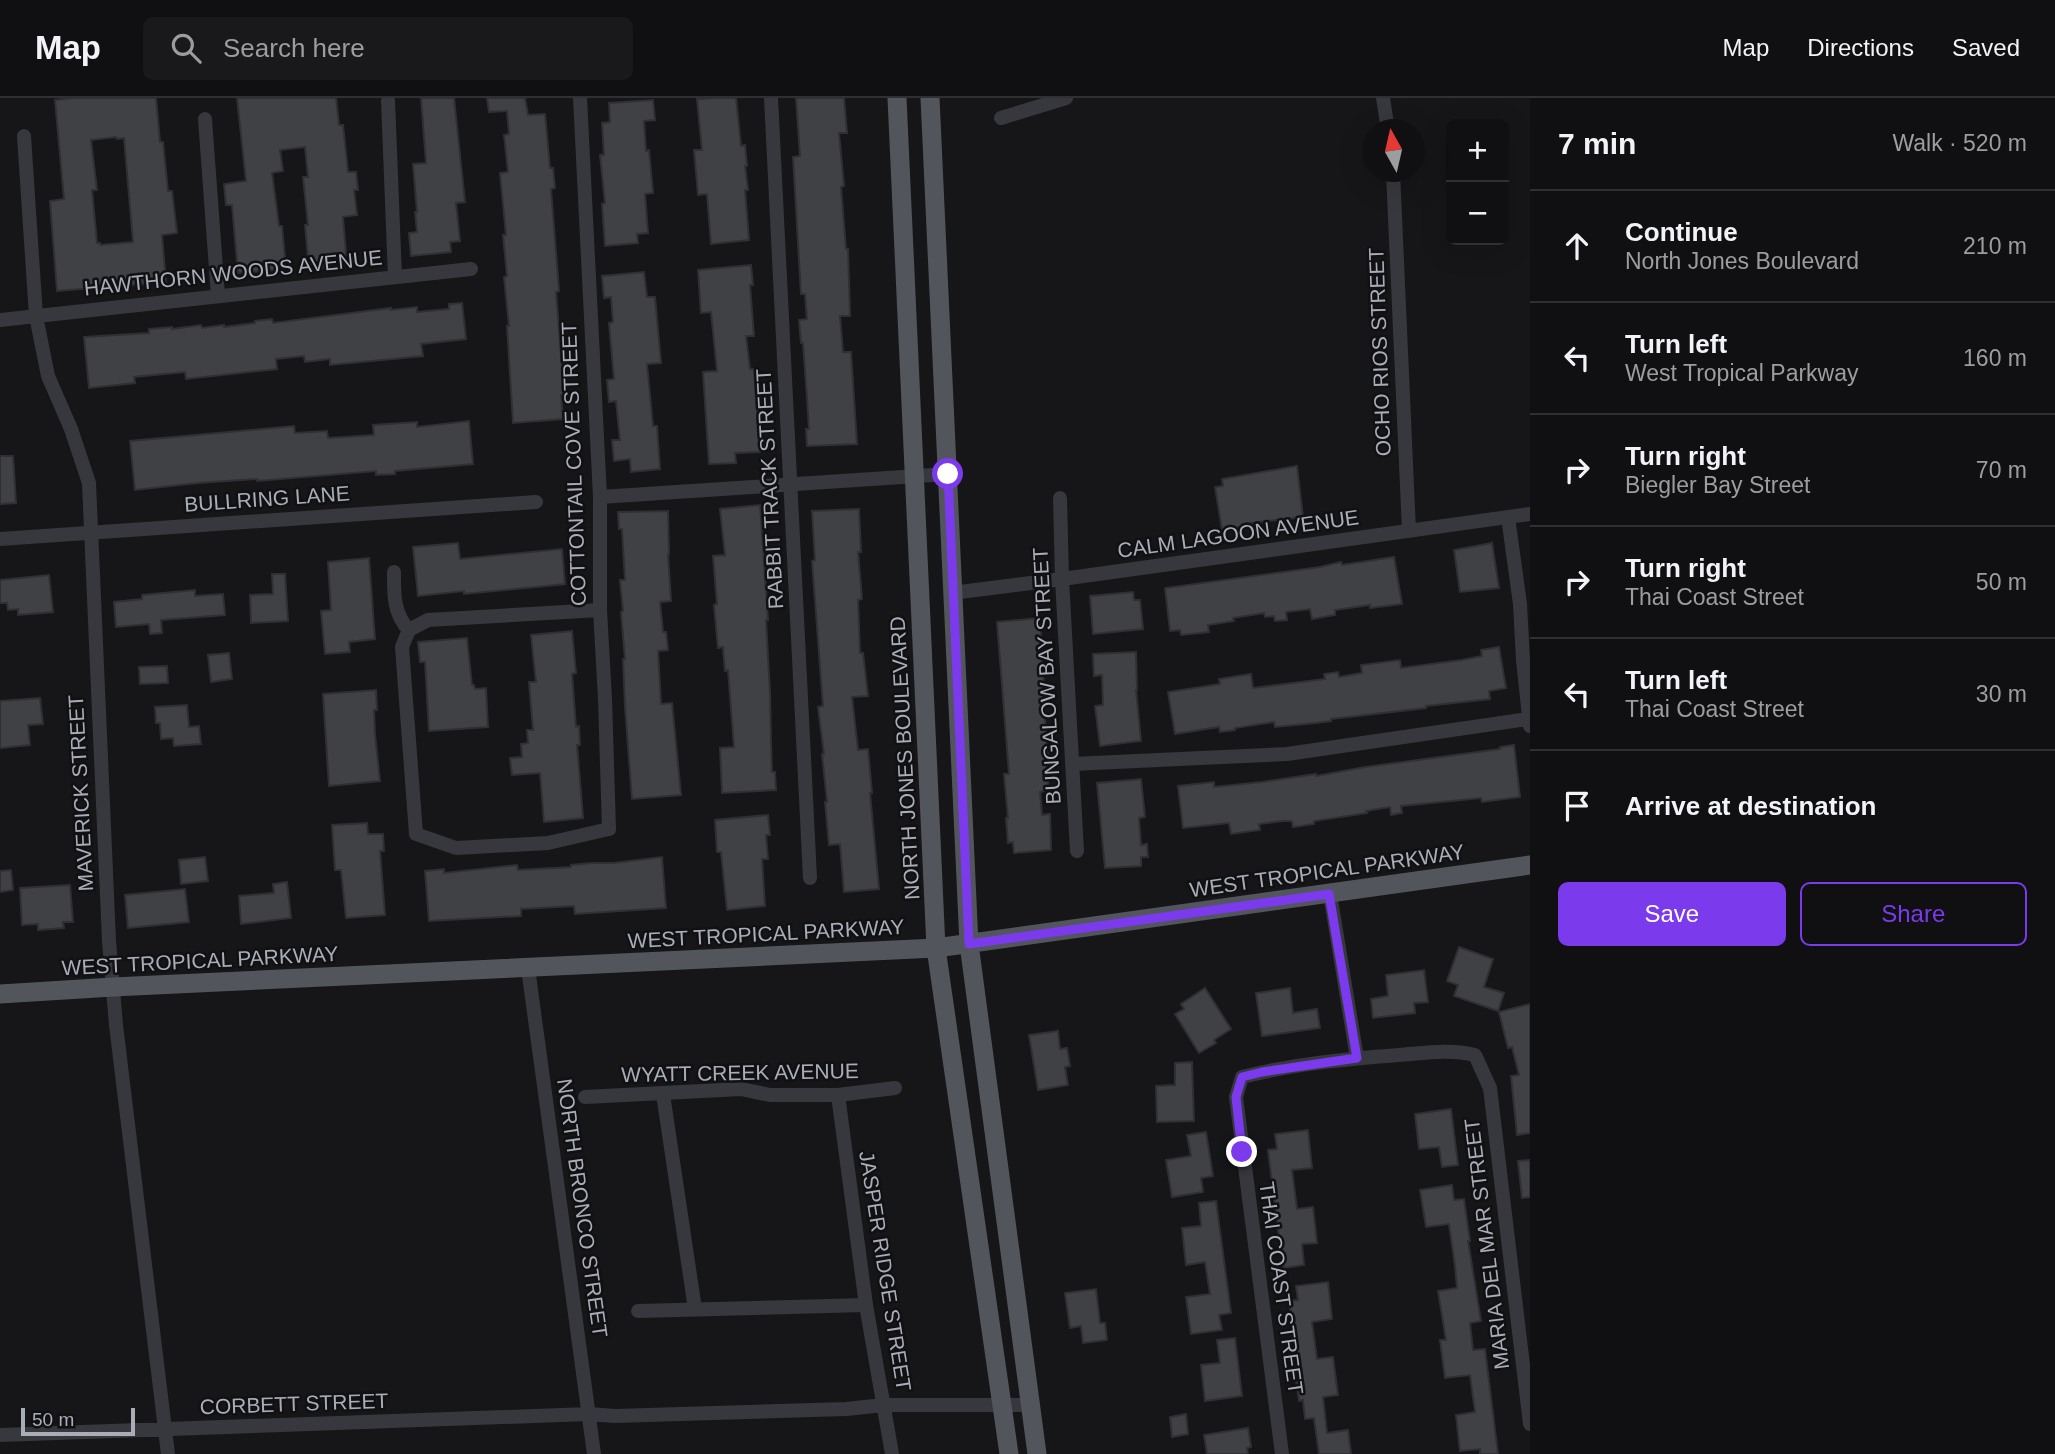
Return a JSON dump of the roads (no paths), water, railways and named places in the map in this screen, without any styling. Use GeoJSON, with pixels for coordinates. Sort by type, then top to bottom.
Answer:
{"type":"FeatureCollection","features":[{"type":"Feature","properties":{"kind":"main road","name":"NORTH JONES BOULEVARD"},"geometry":{"type":"LineString","coordinates":[[897,98],[936,948],[1009,1454]]}},
{"type":"Feature","properties":{"kind":"main road"},"geometry":{"type":"LineString","coordinates":[[930,98],[969,944],[1037,1454]]}},
{"type":"Feature","properties":{"kind":"main road","name":"WEST TROPICAL PARKWAY"},"geometry":{"type":"LineString","coordinates":[[0,994],[936,948],[1530,865]]}},
{"type":"Feature","properties":{"kind":"street","name":"COTTONTAIL COVE STREET"},"geometry":{"type":"LineString","coordinates":[[409,630],[402,648],[416,834],[456,848],[548,843],[609,828],[600,610],[600,497],[580,98]]}},
{"type":"Feature","properties":{"kind":"street","name":"RABBIT TRACK STREET"},"geometry":{"type":"LineString","coordinates":[[771,98],[810,878]]}},
{"type":"Feature","properties":{"kind":"street"},"geometry":{"type":"LineString","coordinates":[[1001,118],[1066,98]]}},
{"type":"Feature","properties":{"kind":"street"},"geometry":{"type":"LineString","coordinates":[[1383,98],[1386,119]]}},
{"type":"Feature","properties":{"kind":"street"},"geometry":{"type":"LineString","coordinates":[[388,100],[395,277]]}},
{"type":"Feature","properties":{"kind":"street"},"geometry":{"type":"LineString","coordinates":[[205,119],[218,296]]}},
{"type":"Feature","properties":{"kind":"street","name":"MAVERICK STREET"},"geometry":{"type":"LineString","coordinates":[[24,136],[36,316],[48,376],[71,429],[89,483],[113,987],[169,1454]]}},
{"type":"Feature","properties":{"kind":"street","name":"OCHO RIOS STREET"},"geometry":{"type":"LineString","coordinates":[[1393,182],[1409,531]]}},
{"type":"Feature","properties":{"kind":"street","name":"HAWTHORN WOODS AVENUE"},"geometry":{"type":"LineString","coordinates":[[0,320],[471,269]]}},
{"type":"Feature","properties":{"kind":"street"},"geometry":{"type":"LineString","coordinates":[[600,497],[948,474]]}},
{"type":"Feature","properties":{"kind":"street","name":"BUNGALOW BAY STREET"},"geometry":{"type":"LineString","coordinates":[[1060,498],[1077,852]]}},
{"type":"Feature","properties":{"kind":"street","name":"BULLRING LANE"},"geometry":{"type":"LineString","coordinates":[[0,539],[536,502]]}},
{"type":"Feature","properties":{"kind":"street","name":"CALM LAGOON AVENUE"},"geometry":{"type":"LineString","coordinates":[[952,593],[1530,514]]}},
{"type":"Feature","properties":{"kind":"street"},"geometry":{"type":"LineString","coordinates":[[1072,764],[1287,754],[1529,723],[1520,604],[1508,517]]}},
{"type":"Feature","properties":{"kind":"street"},"geometry":{"type":"LineString","coordinates":[[394,572],[395,607],[409,630],[428,620],[600,610]]}},
{"type":"Feature","properties":{"kind":"street"},"geometry":{"type":"LineString","coordinates":[[1329,894],[1357,1058]]}},
{"type":"Feature","properties":{"kind":"street","name":"NORTH BRONCO STREET"},"geometry":{"type":"LineString","coordinates":[[528,968],[594,1454]]}},
{"type":"Feature","properties":{"kind":"street","name":"MARIA DEL MAR STREET"},"geometry":{"type":"LineString","coordinates":[[1357,1058],[1456,1051],[1475,1055],[1490,1088],[1530,1424]]}},
{"type":"Feature","properties":{"kind":"street","name":"THAI COAST STREET"},"geometry":{"type":"LineString","coordinates":[[1282,1454],[1236,1097],[1242,1077],[1357,1058]]}},
{"type":"Feature","properties":{"kind":"street","name":"WYATT CREEK AVENUE"},"geometry":{"type":"LineString","coordinates":[[584,1097],[741,1089],[771,1095],[838,1095],[895,1088]]}},
{"type":"Feature","properties":{"kind":"street"},"geometry":{"type":"LineString","coordinates":[[663,1094],[695,1309]]}},
{"type":"Feature","properties":{"kind":"street","name":"JASPER RIDGE STREET"},"geometry":{"type":"LineString","coordinates":[[838,1095],[866,1305],[891,1454]]}},
{"type":"Feature","properties":{"kind":"street"},"geometry":{"type":"LineString","coordinates":[[638,1311],[866,1305]]}},
{"type":"Feature","properties":{"kind":"street"},"geometry":{"type":"LineString","coordinates":[[884,1405],[1030,1405]]}},
{"type":"Feature","properties":{"kind":"street","name":"CORBETT STREET"},"geometry":{"type":"LineString","coordinates":[[0,1435],[589,1414],[615,1416],[846,1409],[884,1405]]}}]}
